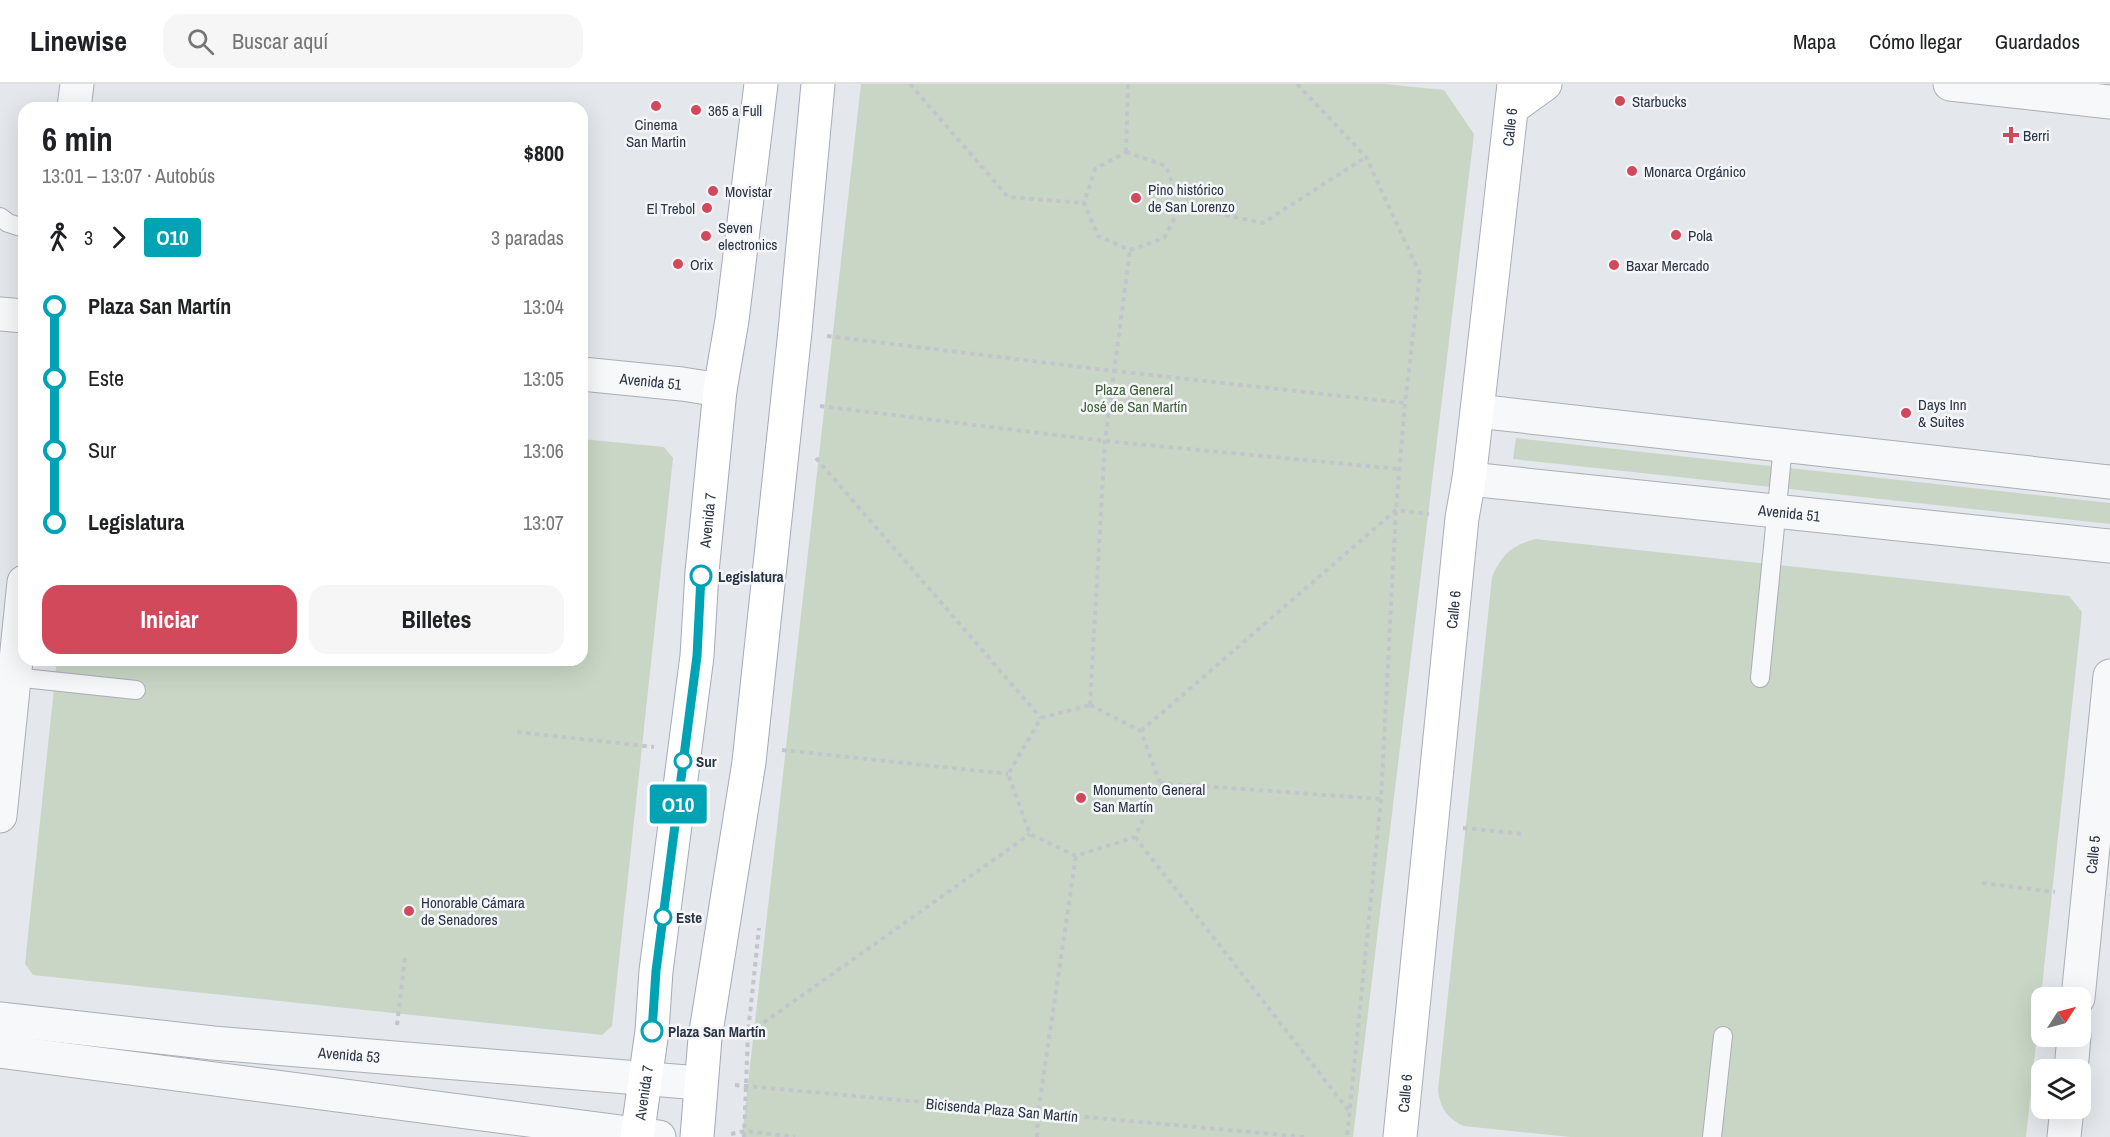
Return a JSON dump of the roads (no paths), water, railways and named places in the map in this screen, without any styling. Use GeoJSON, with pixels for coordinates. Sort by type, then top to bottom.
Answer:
{"type":"FeatureCollection","features":[{"type":"Feature","properties":{"kind":"main road","name":"Avenida 7"},"geometry":{"type":"LineString","coordinates":[[644,1136],[645,1080],[652,1031],[656,971],[697,656],[702,572],[720,390],[732,320],[760,84]]}},
{"type":"Feature","properties":{"kind":"main road"},"geometry":{"type":"LineString","coordinates":[[711,1136],[699,1083],[749,762],[795,331],[818,84]]}},
{"type":"Feature","properties":{"kind":"main road"},"geometry":{"type":"LineString","coordinates":[[1513,96],[1545,84]]}},
{"type":"Feature","properties":{"kind":"main road","name":"Calle 6"},"geometry":{"type":"LineString","coordinates":[[1400,1137],[1462,518],[1469,479],[1513,96]]}},
{"type":"Feature","properties":{"kind":"street"},"geometry":{"type":"LineString","coordinates":[[75,102],[77,84]]}},
{"type":"Feature","properties":{"kind":"street"},"geometry":{"type":"LineString","coordinates":[[1950,84],[2110,102]]}},
{"type":"Feature","properties":{"kind":"street"},"geometry":{"type":"LineString","coordinates":[[0,314],[18,316]]}},
{"type":"Feature","properties":{"kind":"street","name":"Avenida 51"},"geometry":{"type":"LineString","coordinates":[[588,375],[720,390]]}},
{"type":"Feature","properties":{"kind":"street"},"geometry":{"type":"LineString","coordinates":[[1477,411],[2110,482]]}},
{"type":"Feature","properties":{"kind":"street","name":"Avenida 51"},"geometry":{"type":"LineString","coordinates":[[1469,479],[2110,546]]}},
{"type":"Feature","properties":{"kind":"street"},"geometry":{"type":"LineString","coordinates":[[0,816],[18,639]]}},
{"type":"Feature","properties":{"kind":"street","name":"Calle 5"},"geometry":{"type":"LineString","coordinates":[[2079,987],[2110,676]]}},
{"type":"Feature","properties":{"kind":"street","name":"Avenida 53"},"geometry":{"type":"LineString","coordinates":[[0,1019],[213,1043],[699,1083]]}},
{"type":"Feature","properties":{"kind":"street"},"geometry":{"type":"LineString","coordinates":[[0,1051],[644,1136]]}},
{"type":"Feature","properties":{"kind":"street"},"geometry":{"type":"LineString","coordinates":[[2064,1137],[2066,1119]]}},
{"type":"Feature","properties":{"kind":"lane"},"geometry":{"type":"LineString","coordinates":[[0,217],[18,226]]}},
{"type":"Feature","properties":{"kind":"lane"},"geometry":{"type":"LineString","coordinates":[[1760,678],[1783,446]]}},
{"type":"Feature","properties":{"kind":"lane"},"geometry":{"type":"LineString","coordinates":[[14,677],[136,690]]}},
{"type":"Feature","properties":{"kind":"lane"},"geometry":{"type":"LineString","coordinates":[[1712,1137],[1723,1036]]}},
{"type":"Feature","properties":{"kind":"place","name":"Starbucks"},"geometry":{"type":"Point","coordinates":[1620,101]}},
{"type":"Feature","properties":{"kind":"place","name":"Cinema San Martin"},"geometry":{"type":"Point","coordinates":[656,106]}},
{"type":"Feature","properties":{"kind":"place","name":"365 a Full"},"geometry":{"type":"Point","coordinates":[696,110]}},
{"type":"Feature","properties":{"kind":"place","name":"Berri"},"geometry":{"type":"Point","coordinates":[2011,135]}},
{"type":"Feature","properties":{"kind":"place","name":"Monarca Orgánico"},"geometry":{"type":"Point","coordinates":[1632,171]}},
{"type":"Feature","properties":{"kind":"place","name":"Movistar"},"geometry":{"type":"Point","coordinates":[713,191]}},
{"type":"Feature","properties":{"kind":"place","name":"Pino histórico de San Lorenzo"},"geometry":{"type":"Point","coordinates":[1136,198]}},
{"type":"Feature","properties":{"kind":"place","name":"El Trebol"},"geometry":{"type":"Point","coordinates":[707,208]}},
{"type":"Feature","properties":{"kind":"place","name":"Pola"},"geometry":{"type":"Point","coordinates":[1676,235]}},
{"type":"Feature","properties":{"kind":"place","name":"Seven electronics"},"geometry":{"type":"Point","coordinates":[706,236]}},
{"type":"Feature","properties":{"kind":"place","name":"Orix"},"geometry":{"type":"Point","coordinates":[678,264]}},
{"type":"Feature","properties":{"kind":"place","name":"Baxar Mercado"},"geometry":{"type":"Point","coordinates":[1614,265]}},
{"type":"Feature","properties":{"kind":"place","name":"Days Inn & Suites"},"geometry":{"type":"Point","coordinates":[1906,413]}},
{"type":"Feature","properties":{"kind":"place","name":"Legislatura"},"geometry":{"type":"Point","coordinates":[701,576]}},
{"type":"Feature","properties":{"kind":"place","name":"Sur"},"geometry":{"type":"Point","coordinates":[683,761]}},
{"type":"Feature","properties":{"kind":"place","name":"Monumento General San Martín"},"geometry":{"type":"Point","coordinates":[1081,798]}},
{"type":"Feature","properties":{"kind":"place","name":"Honorable Cámara de Senadores"},"geometry":{"type":"Point","coordinates":[409,911]}},
{"type":"Feature","properties":{"kind":"place","name":"Este"},"geometry":{"type":"Point","coordinates":[663,917]}},
{"type":"Feature","properties":{"kind":"place","name":"Plaza San Martín"},"geometry":{"type":"Point","coordinates":[652,1031]}},
{"type":"Feature","properties":{"kind":"park label","name":"Plaza General José de San Martín"},"geometry":{"type":"Point","coordinates":[1134,398]}}]}
